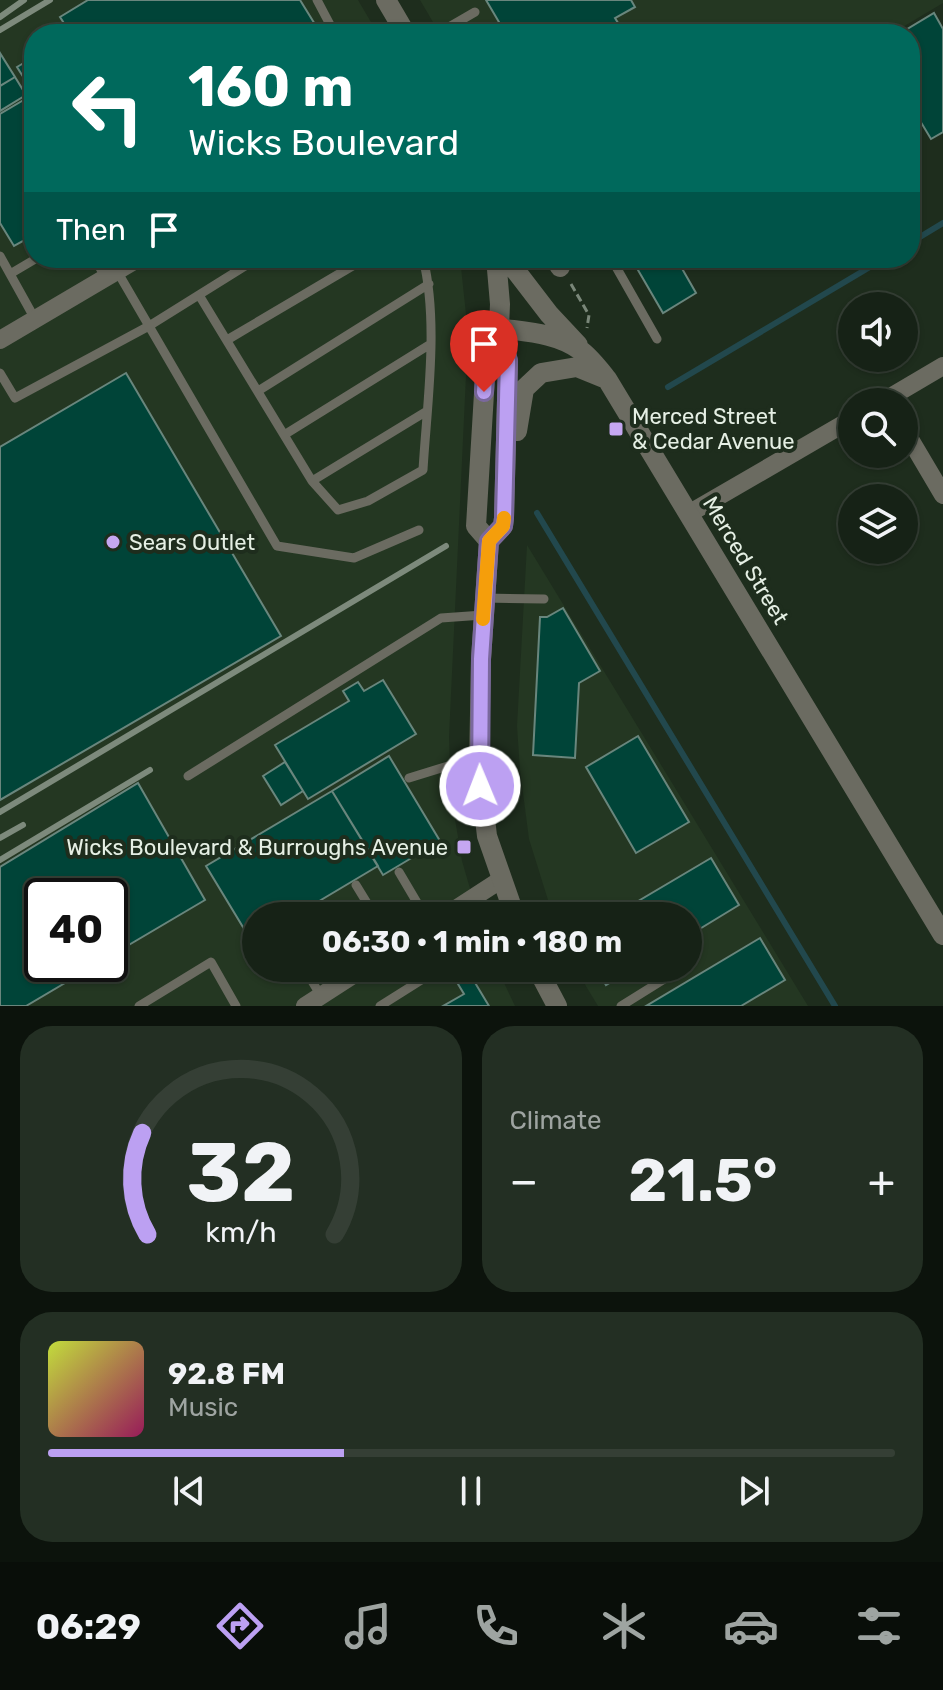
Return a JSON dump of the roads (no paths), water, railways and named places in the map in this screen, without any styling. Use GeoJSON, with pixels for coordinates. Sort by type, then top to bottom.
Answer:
{"type":"FeatureCollection","features":[{"type":"Feature","properties":{"kind":"street"},"geometry":{"type":"LineString","coordinates":[[386,0],[400,24]]}},
{"type":"Feature","properties":{"kind":"street"},"geometry":{"type":"LineString","coordinates":[[0,340],[122,268]]}},
{"type":"Feature","properties":{"kind":"street"},"geometry":{"type":"LineString","coordinates":[[497,268],[499,328],[508,361],[504,518]]}},
{"type":"Feature","properties":{"kind":"street"},"geometry":{"type":"LineString","coordinates":[[514,268],[583,351]]}},
{"type":"Feature","properties":{"kind":"street"},"geometry":{"type":"LineString","coordinates":[[489,541],[476,526],[486,360],[499,328]]}},
{"type":"Feature","properties":{"kind":"street","name":"Merced Street"},"geometry":{"type":"LineString","coordinates":[[499,328],[543,334],[569,343],[583,351],[607,379],[943,935]]}},
{"type":"Feature","properties":{"kind":"street"},"geometry":{"type":"LineString","coordinates":[[907,388],[943,366]]}},
{"type":"Feature","properties":{"kind":"street"},"geometry":{"type":"LineString","coordinates":[[510,902],[484,823],[479,763],[489,541],[503,526],[522,399],[529,383],[547,370],[577,367],[607,379]]}},
{"type":"Feature","properties":{"kind":"street"},"geometry":{"type":"LineString","coordinates":[[690,513],[838,427]]}},
{"type":"Feature","properties":{"kind":"street"},"geometry":{"type":"LineString","coordinates":[[918,453],[943,495]]}},
{"type":"Feature","properties":{"kind":"street"},"geometry":{"type":"LineString","coordinates":[[467,902],[502,879]]}},
{"type":"Feature","properties":{"kind":"street"},"geometry":{"type":"LineString","coordinates":[[313,1002],[343,982]]}},
{"type":"Feature","properties":{"kind":"street"},"geometry":{"type":"LineString","coordinates":[[544,982],[557,1006]]}},
{"type":"Feature","properties":{"kind":"lane"},"geometry":{"type":"LineString","coordinates":[[317,0],[330,24]]}},
{"type":"Feature","properties":{"kind":"lane"},"geometry":{"type":"LineString","coordinates":[[454,24],[475,12]]}},
{"type":"Feature","properties":{"kind":"lane"},"geometry":{"type":"LineString","coordinates":[[0,256],[35,319]]}},
{"type":"Feature","properties":{"kind":"lane"},"geometry":{"type":"LineString","coordinates":[[10,274],[24,266]]}},
{"type":"Feature","properties":{"kind":"lane"},"geometry":{"type":"LineString","coordinates":[[105,268],[149,326],[277,546],[354,558],[419,530]]}},
{"type":"Feature","properties":{"kind":"lane"},"geometry":{"type":"LineString","coordinates":[[0,373],[15,398],[149,326],[242,268]]}},
{"type":"Feature","properties":{"kind":"lane"},"geometry":{"type":"LineString","coordinates":[[227,340],[349,268]]}},
{"type":"Feature","properties":{"kind":"lane"},"geometry":{"type":"LineString","coordinates":[[199,295],[312,481],[338,510],[368,501],[423,470],[429,345],[429,284],[425,268]]}},
{"type":"Feature","properties":{"kind":"lane"},"geometry":{"type":"LineString","coordinates":[[617,268],[657,339]]}},
{"type":"Feature","properties":{"kind":"lane"},"geometry":{"type":"LineString","coordinates":[[258,391],[429,284]]}},
{"type":"Feature","properties":{"kind":"lane"},"geometry":{"type":"LineString","coordinates":[[284,435],[429,345]]}},
{"type":"Feature","properties":{"kind":"lane"},"geometry":{"type":"LineString","coordinates":[[312,481],[427,411]]}},
{"type":"Feature","properties":{"kind":"lane"},"geometry":{"type":"LineString","coordinates":[[188,776],[441,618],[484,607],[544,599]]}},
{"type":"Feature","properties":{"kind":"lane"},"geometry":{"type":"LineString","coordinates":[[409,778],[448,766],[479,763]]}},
{"type":"Feature","properties":{"kind":"lane"},"geometry":{"type":"LineString","coordinates":[[399,872],[417,902]]}},
{"type":"Feature","properties":{"kind":"lane"},"geometry":{"type":"LineString","coordinates":[[356,885],[366,902]]}},
{"type":"Feature","properties":{"kind":"lane"},"geometry":{"type":"LineString","coordinates":[[139,1006],[211,962],[236,1006]]}},
{"type":"Feature","properties":{"kind":"lane"},"geometry":{"type":"LineString","coordinates":[[308,982],[313,1002]]}},
{"type":"Feature","properties":{"kind":"lane"},"geometry":{"type":"LineString","coordinates":[[380,1006],[418,982]]}},
{"type":"Feature","properties":{"kind":"lane"},"geometry":{"type":"LineString","coordinates":[[621,1006],[660,982]]}},
{"type":"Feature","properties":{"kind":"waterway"},"geometry":{"type":"LineString","coordinates":[[920,237],[943,223]]}},
{"type":"Feature","properties":{"kind":"waterway"},"geometry":{"type":"LineString","coordinates":[[668,387],[868,268]]}},
{"type":"Feature","properties":{"kind":"waterway"},"geometry":{"type":"LineString","coordinates":[[537,513],[835,1006]]}},
{"type":"Feature","properties":{"kind":"railway"},"geometry":{"type":"LineString","coordinates":[[0,17],[24,0]]}},
{"type":"Feature","properties":{"kind":"railway"},"geometry":{"type":"LineString","coordinates":[[0,30],[50,0]]}},
{"type":"Feature","properties":{"kind":"railway"},"geometry":{"type":"LineString","coordinates":[[0,812],[446,546]]}},
{"type":"Feature","properties":{"kind":"railway"},"geometry":{"type":"LineString","coordinates":[[0,860],[150,770]]}},
{"type":"Feature","properties":{"kind":"railway"},"geometry":{"type":"LineString","coordinates":[[0,838],[23,825]]}},
{"type":"Feature","properties":{"kind":"place","name":"Merced Street & Cedar Avenue"},"geometry":{"type":"Point","coordinates":[616,429]}},
{"type":"Feature","properties":{"kind":"place","name":"Sears Outlet"},"geometry":{"type":"Point","coordinates":[113,542]}},
{"type":"Feature","properties":{"kind":"place","name":"Wicks Boulevard & Burroughs Avenue"},"geometry":{"type":"Point","coordinates":[464,847]}}]}
